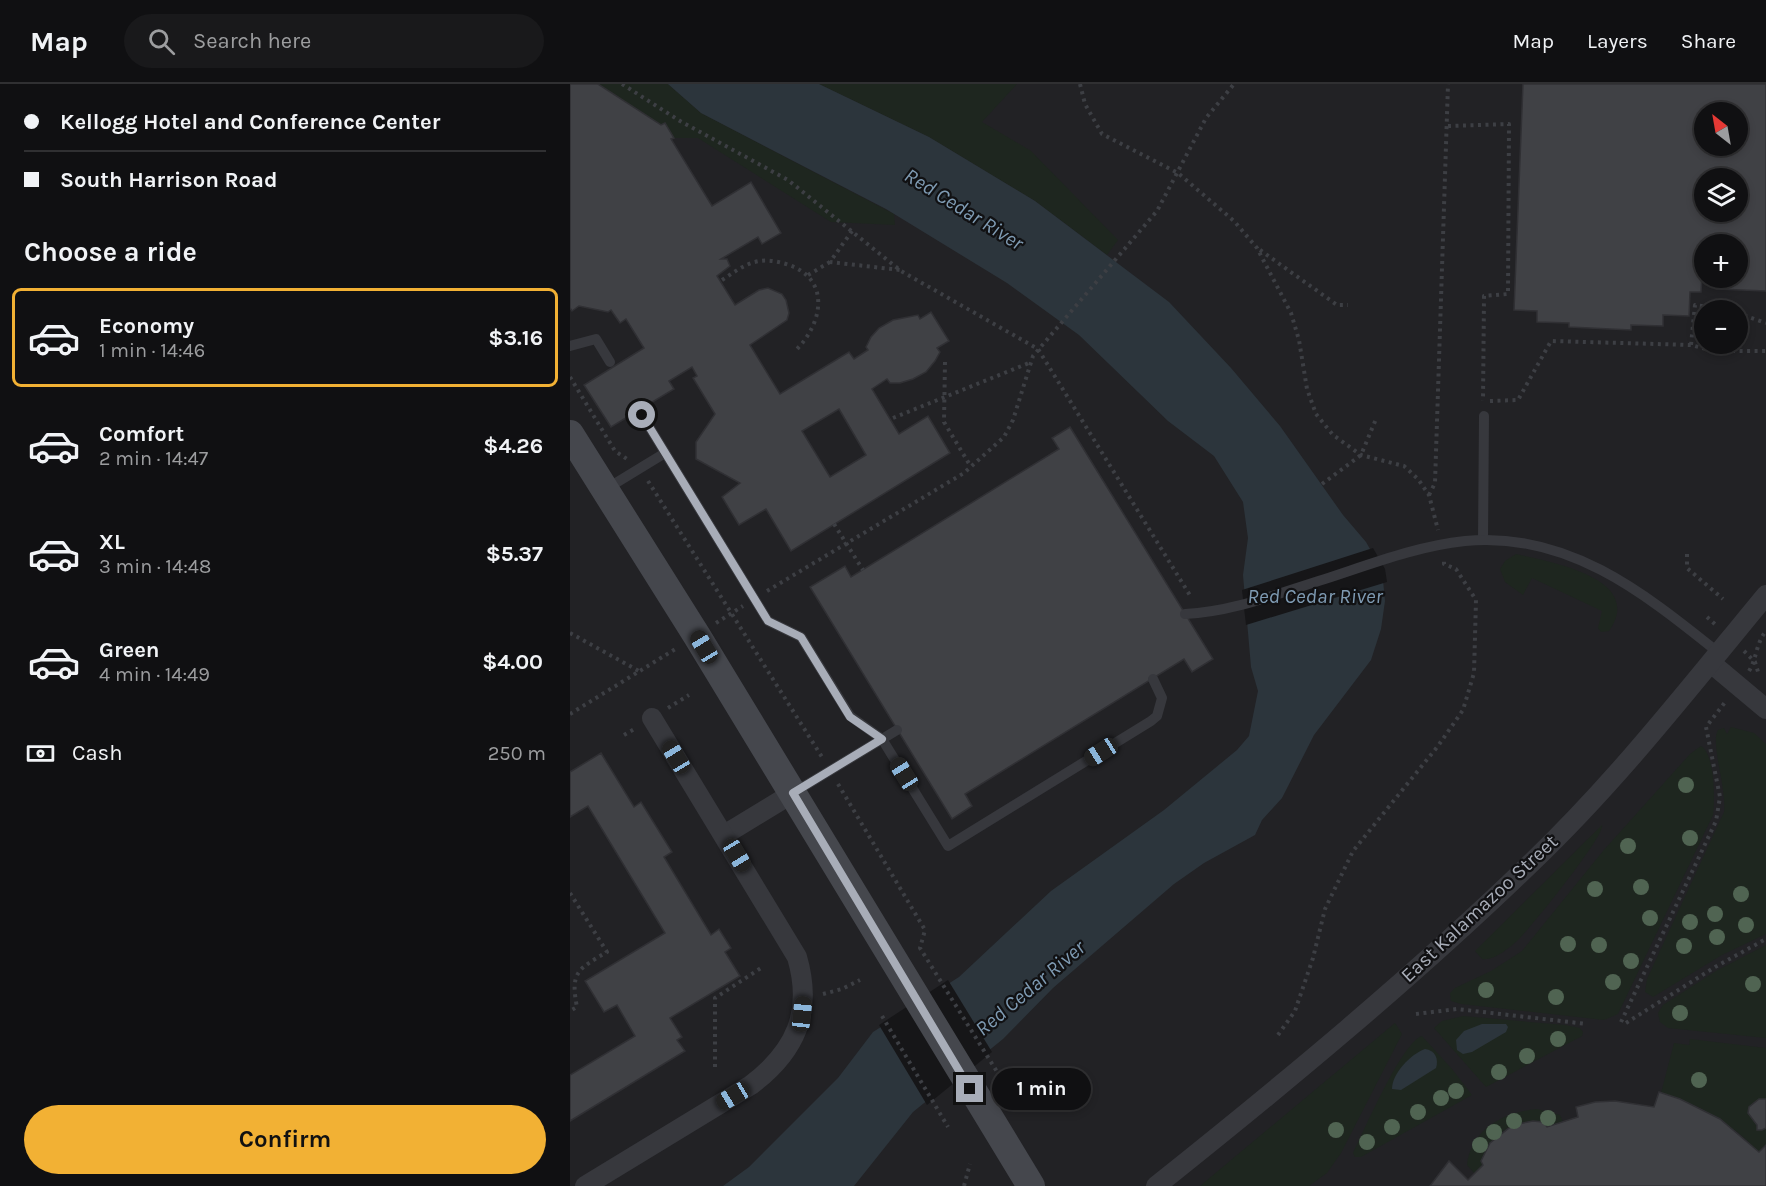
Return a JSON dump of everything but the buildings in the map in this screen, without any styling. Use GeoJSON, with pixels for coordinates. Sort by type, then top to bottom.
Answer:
{"type":"FeatureCollection","features":[{"type":"Feature","properties":{"kind":"street"},"geometry":{"type":"LineString","coordinates":[[570,434],[793,793],[981,1107],[1031,1186]]}},
{"type":"Feature","properties":{"kind":"street","name":"East Kalamazoo Street"},"geometry":{"type":"LineString","coordinates":[[1156,1186],[1337,1038],[1531,863],[1658,729],[1766,595]]}},
{"type":"Feature","properties":{"kind":"street"},"geometry":{"type":"LineString","coordinates":[[1715,658],[1766,709]]}},
{"type":"Feature","properties":{"kind":"street"},"geometry":{"type":"LineString","coordinates":[[585,1186],[771,1070],[787,1050],[802,1014],[805,993],[797,957],[652,718]]}},
{"type":"Feature","properties":{"kind":"street"},"geometry":{"type":"LineString","coordinates":[[724,835],[793,793]]}},
{"type":"Feature","properties":{"kind":"lane"},"geometry":{"type":"LineString","coordinates":[[570,346],[596,339],[610,362]]}},
{"type":"Feature","properties":{"kind":"lane"},"geometry":{"type":"LineString","coordinates":[[642,415],[768,621],[801,637],[850,717],[882,739],[948,846],[1151,721],[1156,716],[1162,698],[1153,679]]}},
{"type":"Feature","properties":{"kind":"lane"},"geometry":{"type":"LineString","coordinates":[[1483,540],[1484,416]]}},
{"type":"Feature","properties":{"kind":"lane"},"geometry":{"type":"LineString","coordinates":[[604,490],[665,453]]}},
{"type":"Feature","properties":{"kind":"lane"},"geometry":{"type":"LineString","coordinates":[[1185,614],[1229,609],[1403,554],[1453,543],[1483,540],[1527,544],[1569,554],[1608,572],[1627,583],[1715,658]]}},
{"type":"Feature","properties":{"kind":"lane"},"geometry":{"type":"LineString","coordinates":[[793,793],[897,730]]}},
{"type":"Feature","properties":{"kind":"path"},"geometry":{"type":"LineString","coordinates":[[622,84],[680,121],[788,180],[901,271],[1038,349],[1201,613]]}},
{"type":"Feature","properties":{"kind":"path"},"geometry":{"type":"LineString","coordinates":[[1080,84],[1085,104],[1102,134],[1178,173],[1234,221],[1257,248],[1291,313],[1299,340],[1307,389],[1316,414],[1333,435],[1361,454],[1404,466],[1418,479],[1429,495],[1436,483],[1435,420],[1448,84]]}},
{"type":"Feature","properties":{"kind":"path"},"geometry":{"type":"LineString","coordinates":[[719,622],[753,598],[964,473],[1005,437],[1013,420],[1030,363],[1038,349],[1157,211],[1206,118],[1234,84]]}},
{"type":"Feature","properties":{"kind":"path"},"geometry":{"type":"LineString","coordinates":[[1448,126],[1509,124],[1508,294],[1484,296],[1483,401],[1518,400],[1551,341],[1691,345],[1713,351],[1766,351]]}},
{"type":"Feature","properties":{"kind":"path"},"geometry":{"type":"LineString","coordinates":[[808,275],[830,262],[852,231]]}},
{"type":"Feature","properties":{"kind":"path"},"geometry":{"type":"LineString","coordinates":[[1257,248],[1337,305],[1348,305]]}},
{"type":"Feature","properties":{"kind":"path"},"geometry":{"type":"LineString","coordinates":[[722,279],[756,261],[775,260],[793,266],[808,275],[815,288],[819,305],[815,326],[807,340],[795,351]]}},
{"type":"Feature","properties":{"kind":"path"},"geometry":{"type":"LineString","coordinates":[[830,262],[901,271]]}},
{"type":"Feature","properties":{"kind":"path"},"geometry":{"type":"LineString","coordinates":[[1691,345],[1694,315]]}},
{"type":"Feature","properties":{"kind":"path"},"geometry":{"type":"LineString","coordinates":[[1748,317],[1766,324]]}},
{"type":"Feature","properties":{"kind":"path"},"geometry":{"type":"LineString","coordinates":[[945,362],[944,422],[971,468]]}},
{"type":"Feature","properties":{"kind":"path"},"geometry":{"type":"LineString","coordinates":[[893,418],[1030,363]]}},
{"type":"Feature","properties":{"kind":"path"},"geometry":{"type":"LineString","coordinates":[[570,377],[615,451],[640,468],[830,770],[925,930],[920,948],[1009,1090]]}},
{"type":"Feature","properties":{"kind":"path"},"geometry":{"type":"LineString","coordinates":[[1322,484],[1361,454],[1376,419]]}},
{"type":"Feature","properties":{"kind":"path"},"geometry":{"type":"LineString","coordinates":[[834,524],[863,570]]}},
{"type":"Feature","properties":{"kind":"path"},"geometry":{"type":"LineString","coordinates":[[1687,554],[1687,568],[1723,599]]}},
{"type":"Feature","properties":{"kind":"path"},"geometry":{"type":"LineString","coordinates":[[1278,1035],[1295,1011],[1313,958],[1325,909],[1353,851],[1438,747],[1463,710],[1474,673],[1476,600]]}},
{"type":"Feature","properties":{"kind":"path"},"geometry":{"type":"LineString","coordinates":[[570,633],[640,671]]}},
{"type":"Feature","properties":{"kind":"path"},"geometry":{"type":"LineString","coordinates":[[570,714],[664,656]]}},
{"type":"Feature","properties":{"kind":"path"},"geometry":{"type":"LineString","coordinates":[[1755,662],[1759,676],[1766,682]]}},
{"type":"Feature","properties":{"kind":"path"},"geometry":{"type":"LineString","coordinates":[[1706,727],[1720,797],[1716,821],[1624,1022],[1714,967],[1766,939]]}},
{"type":"Feature","properties":{"kind":"path"},"geometry":{"type":"LineString","coordinates":[[570,893],[607,952],[577,974],[573,987],[578,1007],[570,1011]]}},
{"type":"Feature","properties":{"kind":"path"},"geometry":{"type":"LineString","coordinates":[[570,900],[576,903]]}},
{"type":"Feature","properties":{"kind":"path"},"geometry":{"type":"LineString","coordinates":[[715,1067],[715,998],[764,966]]}},
{"type":"Feature","properties":{"kind":"path"},"geometry":{"type":"LineString","coordinates":[[823,994],[842,989],[860,980]]}},
{"type":"Feature","properties":{"kind":"path"},"geometry":{"type":"LineString","coordinates":[[1416,1014],[1456,1009],[1587,1024]]}},
{"type":"Feature","properties":{"kind":"path"},"geometry":{"type":"LineString","coordinates":[[882,1016],[948,1127]]}},
{"type":"Feature","properties":{"kind":"path"},"geometry":{"type":"LineString","coordinates":[[964,1186],[970,1164]]}},
{"type":"Feature","properties":{"kind":"shaded area"},"geometry":{"type":"Polygon","coordinates":[[[570,84],[1766,84],[1766,1186],[570,1186],[570,84]]]}},
{"type":"Feature","properties":{"kind":"shaded area"},"geometry":{"type":"Polygon","coordinates":[[[598,84],[668,84],[701,113],[894,214],[895,225],[831,222],[698,138],[674,138],[661,125],[598,84]]]}},
{"type":"Feature","properties":{"kind":"shaded area"},"geometry":{"type":"Polygon","coordinates":[[[819,84],[1017,84],[982,122],[1031,151],[1118,240],[1107,255],[1035,201],[929,137],[819,84]]]}},
{"type":"Feature","properties":{"kind":"shaded area"},"geometry":{"type":"Polygon","coordinates":[[[1516,554],[1570,568],[1605,585],[1615,598],[1617,613],[1609,631],[1601,632],[1598,628],[1602,611],[1532,578],[1523,595],[1505,582],[1500,569],[1505,561],[1516,554]]]}},
{"type":"Feature","properties":{"kind":"shaded area"},"geometry":{"type":"Polygon","coordinates":[[[1731,727],[1754,733],[1766,744],[1766,934],[1722,955],[1653,997],[1645,992],[1647,979],[1724,812],[1716,736],[1718,730],[1724,728],[1727,734],[1731,727]]]}},
{"type":"Feature","properties":{"kind":"shaded area"},"geometry":{"type":"Polygon","coordinates":[[[1701,746],[1706,751],[1711,767],[1714,789],[1713,815],[1618,1014],[1604,1020],[1451,1001],[1450,993],[1455,988],[1491,971],[1522,951],[1603,851],[1690,754],[1701,746]]]}},
{"type":"Feature","properties":{"kind":"shaded area"},"geometry":{"type":"Polygon","coordinates":[[[1602,825],[1600,833],[1580,863],[1518,940],[1501,953],[1482,959],[1475,951],[1602,825]]]}},
{"type":"Feature","properties":{"kind":"shaded area"},"geometry":{"type":"Polygon","coordinates":[[[1766,945],[1766,1038],[1668,1028],[1660,1022],[1658,1013],[1663,1005],[1716,971],[1766,945]]]}},
{"type":"Feature","properties":{"kind":"shaded area"},"geometry":{"type":"Polygon","coordinates":[[[1463,1016],[1565,1025],[1580,1028],[1583,1032],[1582,1036],[1486,1087],[1434,1028],[1442,1021],[1463,1016]]]}},
{"type":"Feature","properties":{"kind":"shaded area"},"geometry":{"type":"Polygon","coordinates":[[[1395,1023],[1402,1034],[1341,1153],[1327,1173],[1309,1186],[1200,1186],[1395,1023]]]}},
{"type":"Feature","properties":{"kind":"shaded area"},"geometry":{"type":"Polygon","coordinates":[[[1422,1036],[1472,1095],[1361,1157],[1355,1157],[1353,1153],[1394,1070],[1404,1054],[1422,1036]]]}},
{"type":"Feature","properties":{"kind":"shaded area"},"geometry":{"type":"Polygon","coordinates":[[[1690,1039],[1766,1048],[1766,1145],[1759,1152],[1726,1123],[1688,1103],[1661,1093],[1674,1043],[1689,1045],[1690,1039]]]}},
{"type":"Feature","properties":{"kind":"shaded area"},"geometry":{"type":"Polygon","coordinates":[[[1537,1109],[1560,1115],[1563,1122],[1547,1127],[1543,1122],[1532,1121],[1513,1125],[1497,1135],[1485,1151],[1481,1161],[1483,1165],[1475,1174],[1467,1165],[1475,1141],[1482,1132],[1501,1119],[1537,1109]]]}},
{"type":"Feature","properties":{"kind":"water","name":"Red Cedar River"},"geometry":{"type":"Polygon","coordinates":[[[668,84],[819,84],[929,137],[1035,201],[1169,302],[1231,368],[1280,426],[1343,515],[1366,542],[1382,570],[1385,601],[1381,629],[1371,660],[1314,735],[1282,798],[1262,820],[1255,835],[1204,863],[1174,884],[1053,988],[1003,1039],[913,1112],[854,1186],[723,1186],[749,1167],[838,1078],[873,1032],[959,977],[1051,891],[1164,810],[1237,750],[1249,736],[1258,691],[1251,667],[1243,575],[1248,538],[1243,502],[1214,456],[1168,421],[1079,335],[1007,283],[886,209],[701,113],[668,84]]]}},
{"type":"Feature","properties":{"kind":"water"},"geometry":{"type":"Polygon","coordinates":[[[1482,1024],[1506,1024],[1508,1027],[1506,1032],[1472,1052],[1463,1054],[1457,1050],[1456,1040],[1464,1031],[1482,1024]]]}},
{"type":"Feature","properties":{"kind":"water"},"geometry":{"type":"Polygon","coordinates":[[[1425,1049],[1431,1051],[1435,1056],[1436,1068],[1401,1090],[1392,1089],[1395,1077],[1403,1065],[1425,1049]]]}},
{"type":"Feature","properties":{"kind":"pier"},"geometry":{"type":"Polygon","coordinates":[[[1373,548],[1385,569],[1387,582],[1246,625],[1242,590],[1373,548]]]}},
{"type":"Feature","properties":{"kind":"pier"},"geometry":{"type":"Polygon","coordinates":[[[948,980],[992,1052],[927,1105],[879,1025],[948,980]]]}},
{"type":"Feature","properties":{"kind":"route"},"geometry":{"type":"LineString","coordinates":[[642,415],[768,621],[801,637],[850,717],[882,739],[793,793],[970,1089]]}}]}
